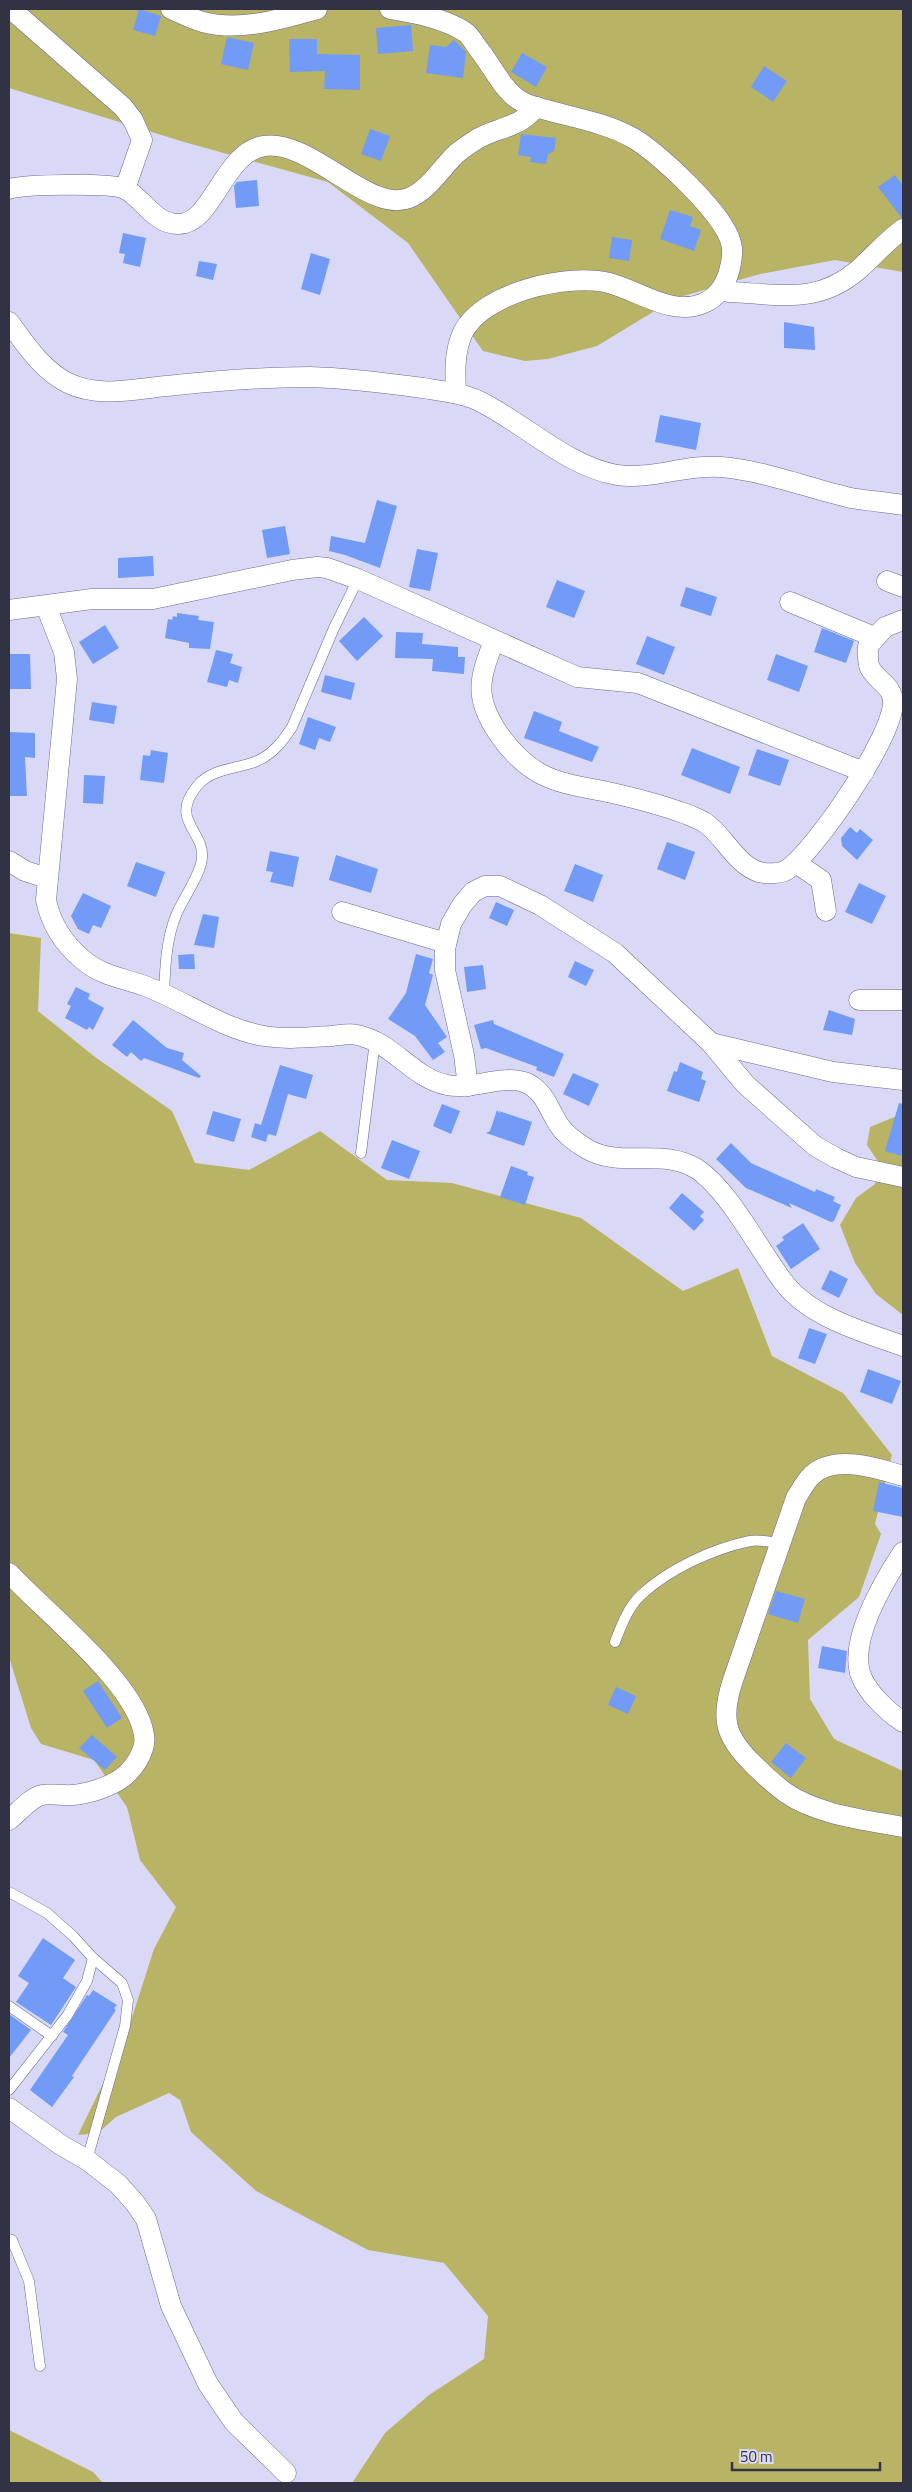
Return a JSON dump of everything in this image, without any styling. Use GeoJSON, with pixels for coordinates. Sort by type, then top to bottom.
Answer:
{"type":"FeatureCollection","features":[{"type":"Feature","properties":{"kind":"street"},"geometry":{"type":"LineString","coordinates":[[11,9],[123,107],[133,120],[142,140],[125,189]]}},
{"type":"Feature","properties":{"kind":"street"},"geometry":{"type":"LineString","coordinates":[[171,9],[202,22],[225,25],[262,23],[317,9]]}},
{"type":"Feature","properties":{"kind":"street"},"geometry":{"type":"LineString","coordinates":[[390,9],[412,12],[464,32],[518,100],[632,137],[665,161],[713,212],[731,242],[731,263],[722,289],[706,302],[678,307],[609,283],[595,281],[559,283],[529,289],[512,295],[486,309],[468,324],[462,334],[455,359],[456,394]]}},
{"type":"Feature","properties":{"kind":"street"},"geometry":{"type":"LineString","coordinates":[[9,189],[33,185],[125,189],[146,208],[170,223],[179,225],[190,222],[199,214],[239,160],[258,148],[273,146],[314,160],[338,175],[380,196],[399,200],[419,193],[456,154],[479,137],[516,123],[537,107]]}},
{"type":"Feature","properties":{"kind":"street"},"geometry":{"type":"LineString","coordinates":[[722,289],[729,292],[807,295],[822,292],[857,271],[903,229]]}},
{"type":"Feature","properties":{"kind":"street"},"geometry":{"type":"LineString","coordinates":[[9,322],[32,355],[52,373],[69,384],[92,391],[123,391],[166,386],[309,378],[371,380],[456,394],[478,400],[558,450],[592,467],[617,475],[647,476],[699,466],[723,468],[759,472],[854,498],[903,504]]}},
{"type":"Feature","properties":{"kind":"street"},"geometry":{"type":"LineString","coordinates":[[9,610],[92,599],[153,599],[292,570],[317,567],[327,568],[358,579],[577,677],[638,683],[864,772]]}},
{"type":"Feature","properties":{"kind":"street"},"geometry":{"type":"LineString","coordinates":[[790,602],[874,637]]}},
{"type":"Feature","properties":{"kind":"street"},"geometry":{"type":"LineString","coordinates":[[46,606],[64,652],[67,679],[46,900],[49,916],[61,938],[78,955],[106,975],[144,986],[238,1029],[263,1036],[292,1039],[356,1034],[375,1041],[429,1080],[450,1086],[468,1086],[511,1080],[525,1083],[534,1088],[548,1103],[560,1127],[587,1149],[606,1157],[625,1160],[647,1157],[675,1161],[696,1169],[716,1188],[750,1231],[787,1286],[812,1308],[835,1320],[903,1346]]}},
{"type":"Feature","properties":{"kind":"street"},"geometry":{"type":"LineString","coordinates":[[494,641],[482,672],[481,691],[485,709],[504,742],[527,764],[541,774],[568,784],[662,806],[704,822],[748,866],[760,872],[773,874],[787,871],[796,862],[840,807],[874,754],[893,702],[892,692],[870,668],[868,646],[874,637],[885,627],[903,620]]}},
{"type":"Feature","properties":{"kind":"street"},"geometry":{"type":"LineString","coordinates":[[9,861],[47,878]]}},
{"type":"Feature","properties":{"kind":"street"},"geometry":{"type":"LineString","coordinates":[[796,862],[821,880],[826,911]]}},
{"type":"Feature","properties":{"kind":"street"},"geometry":{"type":"LineString","coordinates":[[468,1086],[464,1055],[445,970],[446,943],[451,924],[462,905],[473,892],[485,886],[500,886],[540,905],[615,954],[711,1043],[745,1084],[814,1146],[856,1167],[903,1177]]}},
{"type":"Feature","properties":{"kind":"street"},"geometry":{"type":"LineString","coordinates":[[342,912],[446,943]]}},
{"type":"Feature","properties":{"kind":"street"},"geometry":{"type":"LineString","coordinates":[[859,1000],[903,1000]]}},
{"type":"Feature","properties":{"kind":"street"},"geometry":{"type":"LineString","coordinates":[[711,1043],[833,1072],[903,1080]]}},
{"type":"Feature","properties":{"kind":"street"},"geometry":{"type":"LineString","coordinates":[[903,1476],[865,1467],[840,1464],[827,1467],[813,1474],[796,1498],[728,1696],[725,1711],[729,1734],[742,1753],[787,1794],[814,1807],[903,1827]]}},
{"type":"Feature","properties":{"kind":"street"},"geometry":{"type":"LineString","coordinates":[[903,1552],[870,1614],[861,1639],[859,1660],[860,1674],[868,1687],[903,1722]]}},
{"type":"Feature","properties":{"kind":"street"},"geometry":{"type":"LineString","coordinates":[[9,1573],[104,1667],[124,1692],[144,1733],[145,1741],[131,1770],[119,1780],[88,1792],[72,1795],[40,1795],[9,1820]]}},
{"type":"Feature","properties":{"kind":"street"},"geometry":{"type":"LineString","coordinates":[[9,2108],[61,2145],[87,2160],[118,2184],[146,2219],[171,2306],[208,2384],[234,2422],[286,2473]]}},
{"type":"Feature","properties":{"kind":"lane"},"geometry":{"type":"LineString","coordinates":[[164,995],[170,935],[176,915],[202,862],[201,845],[186,818],[186,807],[192,794],[205,778],[256,761],[268,755],[282,741],[292,727],[334,628],[358,579]]}},
{"type":"Feature","properties":{"kind":"lane"},"geometry":{"type":"LineString","coordinates":[[361,1153],[375,1041]]}},
{"type":"Feature","properties":{"kind":"lane"},"geometry":{"type":"LineString","coordinates":[[615,1642],[627,1616],[640,1596],[687,1564],[751,1541],[780,1544]]}},
{"type":"Feature","properties":{"kind":"lane"},"geometry":{"type":"LineString","coordinates":[[9,1892],[47,1913],[74,1936],[93,1958],[122,1983],[128,2000],[125,2026],[87,2160]]}},
{"type":"Feature","properties":{"kind":"lane"},"geometry":{"type":"LineString","coordinates":[[9,2090],[67,2016],[88,1981],[93,1958]]}},
{"type":"Feature","properties":{"kind":"lane"},"geometry":{"type":"LineString","coordinates":[[9,2006],[52,2036]]}},
{"type":"Feature","properties":{"kind":"lane"},"geometry":{"type":"LineString","coordinates":[[9,2239],[12,2240],[29,2281],[40,2366]]}},
{"type":"Feature","properties":{"kind":"shaded area"},"geometry":{"type":"Polygon","coordinates":[[[9,9],[903,9],[903,272],[835,260],[760,274],[676,298],[597,346],[548,359],[525,361],[483,351],[408,243],[328,182],[184,142],[9,88],[9,9]]]}},
{"type":"Feature","properties":{"kind":"shaded area"},"geometry":{"type":"Polygon","coordinates":[[[9,933],[41,938],[38,1011],[95,1057],[172,1111],[195,1163],[249,1170],[320,1131],[387,1180],[452,1183],[581,1218],[683,1291],[738,1268],[772,1356],[843,1393],[892,1455],[875,1524],[881,1534],[859,1597],[808,1640],[810,1699],[834,1739],[903,1771],[903,2483],[352,2483],[385,2433],[429,2395],[484,2359],[488,2316],[444,2263],[368,2250],[256,2191],[191,2132],[180,2100],[169,2093],[116,2117],[98,2133],[78,2135],[126,2036],[154,1949],[176,1907],[140,1860],[127,1807],[94,1760],[41,1744],[31,1728],[9,1657],[9,933]]]}},
{"type":"Feature","properties":{"kind":"shaded area"},"geometry":{"type":"Polygon","coordinates":[[[903,1115],[903,1315],[876,1294],[855,1263],[840,1225],[856,1198],[875,1184],[881,1166],[867,1145],[870,1127],[903,1115]]]}},
{"type":"Feature","properties":{"kind":"shaded area"},"geometry":{"type":"Polygon","coordinates":[[[9,2430],[93,2472],[103,2483],[9,2483],[9,2430]]]}},
{"type":"Feature","properties":{"kind":"building"},"geometry":{"type":"Polygon","coordinates":[[[139,9],[161,16],[155,36],[133,30],[139,9]]]}},
{"type":"Feature","properties":{"kind":"building"},"geometry":{"type":"Polygon","coordinates":[[[411,25],[413,51],[378,54],[376,28],[411,25]]]}},
{"type":"Feature","properties":{"kind":"building"},"geometry":{"type":"Polygon","coordinates":[[[227,37],[254,43],[248,70],[221,64],[227,37]]]}},
{"type":"Feature","properties":{"kind":"building"},"geometry":{"type":"Polygon","coordinates":[[[289,39],[317,39],[317,54],[360,55],[360,90],[324,89],[325,71],[290,72],[289,39]]]}},
{"type":"Feature","properties":{"kind":"building"},"geometry":{"type":"Polygon","coordinates":[[[454,40],[466,52],[463,78],[426,73],[430,45],[446,47],[454,40]]]}},
{"type":"Feature","properties":{"kind":"building"},"geometry":{"type":"Polygon","coordinates":[[[522,53],[547,67],[536,87],[511,72],[522,53]]]}},
{"type":"Feature","properties":{"kind":"building"},"geometry":{"type":"Polygon","coordinates":[[[764,66],[787,81],[773,102],[751,87],[764,66]]]}},
{"type":"Feature","properties":{"kind":"building"},"geometry":{"type":"Polygon","coordinates":[[[370,129],[390,136],[381,161],[361,154],[370,129]]]}},
{"type":"Feature","properties":{"kind":"building"},"geometry":{"type":"Polygon","coordinates":[[[521,134],[556,138],[554,151],[548,154],[546,164],[530,162],[531,157],[518,155],[521,134]]]}},
{"type":"Feature","properties":{"kind":"building"},"geometry":{"type":"Polygon","coordinates":[[[895,175],[903,186],[903,217],[901,217],[878,187],[895,175]]]}},
{"type":"Feature","properties":{"kind":"building"},"geometry":{"type":"Polygon","coordinates":[[[257,180],[259,206],[236,208],[234,186],[237,182],[257,180]]]}},
{"type":"Feature","properties":{"kind":"building"},"geometry":{"type":"Polygon","coordinates":[[[670,210],[693,217],[690,226],[701,230],[694,251],[660,239],[670,210]]]}},
{"type":"Feature","properties":{"kind":"building"},"geometry":{"type":"Polygon","coordinates":[[[123,233],[146,238],[140,267],[123,263],[125,254],[119,253],[123,233]]]}},
{"type":"Feature","properties":{"kind":"building"},"geometry":{"type":"Polygon","coordinates":[[[612,237],[632,240],[629,261],[609,258],[612,237]]]}},
{"type":"Feature","properties":{"kind":"building"},"geometry":{"type":"Polygon","coordinates":[[[311,253],[330,259],[320,295],[301,289],[311,253]]]}},
{"type":"Feature","properties":{"kind":"building"},"geometry":{"type":"Polygon","coordinates":[[[199,261],[217,264],[213,280],[196,276],[199,261]]]}},
{"type":"Feature","properties":{"kind":"building"},"geometry":{"type":"Polygon","coordinates":[[[784,322],[814,327],[815,350],[784,348],[784,322]]]}},
{"type":"Feature","properties":{"kind":"building"},"geometry":{"type":"Polygon","coordinates":[[[660,415],[701,423],[696,450],[655,442],[660,415]]]}},
{"type":"Feature","properties":{"kind":"building"},"geometry":{"type":"Polygon","coordinates":[[[377,500],[397,506],[380,568],[329,551],[331,536],[365,543],[377,500]]]}},
{"type":"Feature","properties":{"kind":"building"},"geometry":{"type":"Polygon","coordinates":[[[285,526],[290,554],[267,558],[262,530],[285,526]]]}},
{"type":"Feature","properties":{"kind":"building"},"geometry":{"type":"Polygon","coordinates":[[[417,549],[438,553],[430,591],[409,587],[417,549]]]}},
{"type":"Feature","properties":{"kind":"building"},"geometry":{"type":"Polygon","coordinates":[[[153,556],[154,576],[118,578],[118,558],[153,556]]]}},
{"type":"Feature","properties":{"kind":"building"},"geometry":{"type":"Polygon","coordinates":[[[557,580],[585,591],[574,618],[546,607],[557,580]]]}},
{"type":"Feature","properties":{"kind":"building"},"geometry":{"type":"Polygon","coordinates":[[[686,587],[717,597],[711,616],[680,606],[686,587]]]}},
{"type":"Feature","properties":{"kind":"building"},"geometry":{"type":"Polygon","coordinates":[[[177,613],[199,616],[198,620],[214,622],[210,649],[189,648],[189,643],[165,638],[168,619],[172,620],[173,616],[177,617],[177,613]]]}},
{"type":"Feature","properties":{"kind":"building"},"geometry":{"type":"Polygon","coordinates":[[[364,617],[383,636],[357,661],[339,641],[364,617]]]}},
{"type":"Feature","properties":{"kind":"building"},"geometry":{"type":"Polygon","coordinates":[[[105,625],[119,648],[93,664],[79,642],[105,625]]]}},
{"type":"Feature","properties":{"kind":"building"},"geometry":{"type":"Polygon","coordinates":[[[822,628],[854,641],[846,663],[814,652],[822,628]]]}},
{"type":"Feature","properties":{"kind":"building"},"geometry":{"type":"Polygon","coordinates":[[[396,632],[423,633],[422,644],[458,647],[458,657],[465,657],[464,674],[432,671],[433,659],[395,658],[396,632]]]}},
{"type":"Feature","properties":{"kind":"building"},"geometry":{"type":"Polygon","coordinates":[[[647,636],[675,647],[664,675],[636,664],[647,636]]]}},
{"type":"Feature","properties":{"kind":"building"},"geometry":{"type":"Polygon","coordinates":[[[216,650],[233,654],[230,663],[242,667],[238,683],[229,680],[227,687],[207,682],[216,650]]]}},
{"type":"Feature","properties":{"kind":"building"},"geometry":{"type":"Polygon","coordinates":[[[9,654],[30,654],[31,689],[9,689],[9,654]]]}},
{"type":"Feature","properties":{"kind":"building"},"geometry":{"type":"Polygon","coordinates":[[[776,654],[808,666],[799,692],[767,680],[776,654]]]}},
{"type":"Feature","properties":{"kind":"building"},"geometry":{"type":"Polygon","coordinates":[[[325,675],[355,683],[351,700],[321,692],[325,675]]]}},
{"type":"Feature","properties":{"kind":"building"},"geometry":{"type":"Polygon","coordinates":[[[92,702],[117,706],[114,724],[89,720],[92,702]]]}},
{"type":"Feature","properties":{"kind":"building"},"geometry":{"type":"Polygon","coordinates":[[[534,711],[562,722],[559,731],[599,747],[592,762],[524,738],[534,711]]]}},
{"type":"Feature","properties":{"kind":"building"},"geometry":{"type":"Polygon","coordinates":[[[308,717],[336,727],[330,742],[319,738],[315,750],[299,744],[308,717]]]}},
{"type":"Feature","properties":{"kind":"building"},"geometry":{"type":"Polygon","coordinates":[[[9,732],[35,733],[35,758],[25,757],[27,796],[9,796],[9,732]]]}},
{"type":"Feature","properties":{"kind":"building"},"geometry":{"type":"Polygon","coordinates":[[[692,748],[740,767],[730,794],[681,775],[692,748]]]}},
{"type":"Feature","properties":{"kind":"building"},"geometry":{"type":"Polygon","coordinates":[[[757,749],[789,760],[780,786],[748,775],[757,749]]]}},
{"type":"Feature","properties":{"kind":"building"},"geometry":{"type":"Polygon","coordinates":[[[151,750],[168,753],[164,783],[140,780],[143,755],[150,756],[151,750]]]}},
{"type":"Feature","properties":{"kind":"building"},"geometry":{"type":"Polygon","coordinates":[[[84,775],[105,776],[103,804],[83,803],[84,775]]]}},
{"type":"Feature","properties":{"kind":"building"},"geometry":{"type":"Polygon","coordinates":[[[850,827],[857,833],[860,829],[873,840],[857,860],[842,846],[841,838],[850,827]]]}},
{"type":"Feature","properties":{"kind":"building"},"geometry":{"type":"Polygon","coordinates":[[[667,842],[695,852],[685,880],[657,869],[667,842]]]}},
{"type":"Feature","properties":{"kind":"building"},"geometry":{"type":"Polygon","coordinates":[[[270,851],[299,857],[293,887],[270,882],[273,872],[266,871],[270,851]]]}},
{"type":"Feature","properties":{"kind":"building"},"geometry":{"type":"Polygon","coordinates":[[[336,855],[378,869],[371,893],[329,880],[336,855]]]}},
{"type":"Feature","properties":{"kind":"building"},"geometry":{"type":"Polygon","coordinates":[[[136,862],[165,872],[156,897],[127,886],[136,862]]]}},
{"type":"Feature","properties":{"kind":"building"},"geometry":{"type":"Polygon","coordinates":[[[575,864],[603,875],[593,902],[564,891],[575,864]]]}},
{"type":"Feature","properties":{"kind":"building"},"geometry":{"type":"Polygon","coordinates":[[[859,883],[886,896],[872,924],[845,912],[859,883]]]}},
{"type":"Feature","properties":{"kind":"building"},"geometry":{"type":"Polygon","coordinates":[[[83,893],[111,906],[101,928],[93,925],[89,934],[78,929],[71,916],[83,893]]]}},
{"type":"Feature","properties":{"kind":"building"},"geometry":{"type":"Polygon","coordinates":[[[496,902],[514,910],[507,926],[489,918],[496,902]]]}},
{"type":"Feature","properties":{"kind":"building"},"geometry":{"type":"Polygon","coordinates":[[[203,914],[219,917],[214,948],[194,945],[203,914]]]}},
{"type":"Feature","properties":{"kind":"building"},"geometry":{"type":"Polygon","coordinates":[[[194,954],[195,969],[179,969],[178,955],[194,954]]]}},
{"type":"Feature","properties":{"kind":"building"},"geometry":{"type":"Polygon","coordinates":[[[416,954],[433,959],[429,973],[433,975],[425,1005],[447,1037],[438,1043],[445,1052],[433,1060],[415,1036],[388,1019],[406,993],[416,954]]]}},
{"type":"Feature","properties":{"kind":"building"},"geometry":{"type":"Polygon","coordinates":[[[575,961],[594,970],[586,986],[568,977],[575,961]]]}},
{"type":"Feature","properties":{"kind":"building"},"geometry":{"type":"Polygon","coordinates":[[[483,965],[486,989],[467,992],[464,967],[483,965]]]}},
{"type":"Feature","properties":{"kind":"building"},"geometry":{"type":"Polygon","coordinates":[[[76,987],[90,994],[88,999],[104,1008],[93,1030],[89,1027],[87,1030],[65,1018],[71,1006],[67,1004],[76,987]]]}},
{"type":"Feature","properties":{"kind":"building"},"geometry":{"type":"Polygon","coordinates":[[[829,1010],[855,1019],[852,1035],[823,1030],[829,1010]]]}},
{"type":"Feature","properties":{"kind":"building"},"geometry":{"type":"Polygon","coordinates":[[[133,1020],[167,1048],[184,1053],[182,1060],[201,1076],[199,1078],[144,1058],[141,1061],[131,1052],[127,1057],[112,1045],[133,1020]]]}},
{"type":"Feature","properties":{"kind":"building"},"geometry":{"type":"Polygon","coordinates":[[[493,1020],[494,1024],[564,1054],[554,1077],[536,1070],[537,1067],[486,1048],[481,1049],[474,1025],[493,1020]]]}},
{"type":"Feature","properties":{"kind":"building"},"geometry":{"type":"Polygon","coordinates":[[[680,1062],[703,1072],[701,1079],[706,1081],[699,1102],[667,1091],[674,1071],[677,1072],[680,1062]]]}},
{"type":"Feature","properties":{"kind":"building"},"geometry":{"type":"Polygon","coordinates":[[[280,1065],[313,1075],[306,1099],[288,1094],[276,1136],[268,1134],[266,1142],[251,1137],[255,1123],[261,1125],[280,1065]]]}},
{"type":"Feature","properties":{"kind":"building"},"geometry":{"type":"Polygon","coordinates":[[[573,1073],[599,1084],[589,1106],[563,1094],[573,1073]]]}},
{"type":"Feature","properties":{"kind":"building"},"geometry":{"type":"Polygon","coordinates":[[[899,1103],[903,1104],[903,1147],[901,1156],[885,1151],[899,1103]]]}},
{"type":"Feature","properties":{"kind":"building"},"geometry":{"type":"Polygon","coordinates":[[[442,1104],[460,1111],[451,1134],[433,1126],[442,1104]]]}},
{"type":"Feature","properties":{"kind":"building"},"geometry":{"type":"Polygon","coordinates":[[[497,1110],[500,1114],[499,1111],[532,1122],[524,1146],[486,1133],[490,1131],[497,1110]]]}},
{"type":"Feature","properties":{"kind":"building"},"geometry":{"type":"Polygon","coordinates":[[[213,1111],[241,1119],[234,1142],[206,1134],[213,1111]]]}},
{"type":"Feature","properties":{"kind":"building"},"geometry":{"type":"Polygon","coordinates":[[[392,1140],[420,1151],[409,1179],[381,1168],[392,1140]]]}},
{"type":"Feature","properties":{"kind":"building"},"geometry":{"type":"Polygon","coordinates":[[[731,1143],[751,1163],[815,1192],[816,1189],[835,1197],[833,1201],[841,1205],[834,1221],[831,1222],[789,1203],[792,1208],[746,1188],[716,1159],[731,1143]]]}},
{"type":"Feature","properties":{"kind":"building"},"geometry":{"type":"Polygon","coordinates":[[[511,1166],[528,1172],[527,1175],[534,1177],[525,1205],[500,1197],[511,1166]]]}},
{"type":"Feature","properties":{"kind":"building"},"geometry":{"type":"Polygon","coordinates":[[[682,1193],[704,1212],[700,1216],[704,1220],[694,1231],[669,1208],[682,1193]]]}},
{"type":"Feature","properties":{"kind":"building"},"geometry":{"type":"Polygon","coordinates":[[[803,1223],[820,1249],[791,1269],[776,1246],[784,1240],[782,1237],[803,1223]]]}},
{"type":"Feature","properties":{"kind":"building"},"geometry":{"type":"Polygon","coordinates":[[[830,1270],[848,1279],[839,1298],[821,1289],[830,1270]]]}},
{"type":"Feature","properties":{"kind":"building"},"geometry":{"type":"Polygon","coordinates":[[[809,1328],[827,1334],[815,1364],[798,1358],[809,1328]]]}},
{"type":"Feature","properties":{"kind":"building"},"geometry":{"type":"Polygon","coordinates":[[[868,1369],[901,1381],[892,1404],[860,1392],[868,1369]]]}},
{"type":"Feature","properties":{"kind":"building"},"geometry":{"type":"Polygon","coordinates":[[[879,1482],[903,1488],[903,1517],[873,1511],[879,1482]]]}},
{"type":"Feature","properties":{"kind":"building"},"geometry":{"type":"Polygon","coordinates":[[[776,1591],[805,1599],[798,1623],[768,1614],[776,1591]]]}},
{"type":"Feature","properties":{"kind":"building"},"geometry":{"type":"Polygon","coordinates":[[[822,1646],[847,1651],[845,1673],[818,1668],[822,1646]]]}},
{"type":"Feature","properties":{"kind":"building"},"geometry":{"type":"Polygon","coordinates":[[[98,1681],[122,1718],[107,1728],[83,1691],[98,1681]]]}},
{"type":"Feature","properties":{"kind":"building"},"geometry":{"type":"Polygon","coordinates":[[[616,1687],[636,1696],[628,1714],[608,1705],[616,1687]]]}},
{"type":"Feature","properties":{"kind":"building"},"geometry":{"type":"Polygon","coordinates":[[[92,1735],[117,1757],[105,1770],[79,1748],[92,1735]]]}},
{"type":"Feature","properties":{"kind":"building"},"geometry":{"type":"Polygon","coordinates":[[[786,1743],[806,1758],[791,1778],[771,1762],[786,1743]]]}},
{"type":"Feature","properties":{"kind":"building"},"geometry":{"type":"Polygon","coordinates":[[[43,1938],[75,1960],[63,1978],[76,1987],[51,2025],[16,2002],[29,1983],[18,1976],[43,1938]]]}},
{"type":"Feature","properties":{"kind":"building"},"geometry":{"type":"Polygon","coordinates":[[[93,1990],[117,2005],[114,2008],[116,2010],[72,2076],[74,2077],[52,2107],[30,2090],[68,2035],[63,2032],[87,1995],[89,1996],[93,1990]]]}},
{"type":"Feature","properties":{"kind":"building"},"geometry":{"type":"Polygon","coordinates":[[[9,2014],[31,2030],[9,2058],[9,2014]]]}}]}
